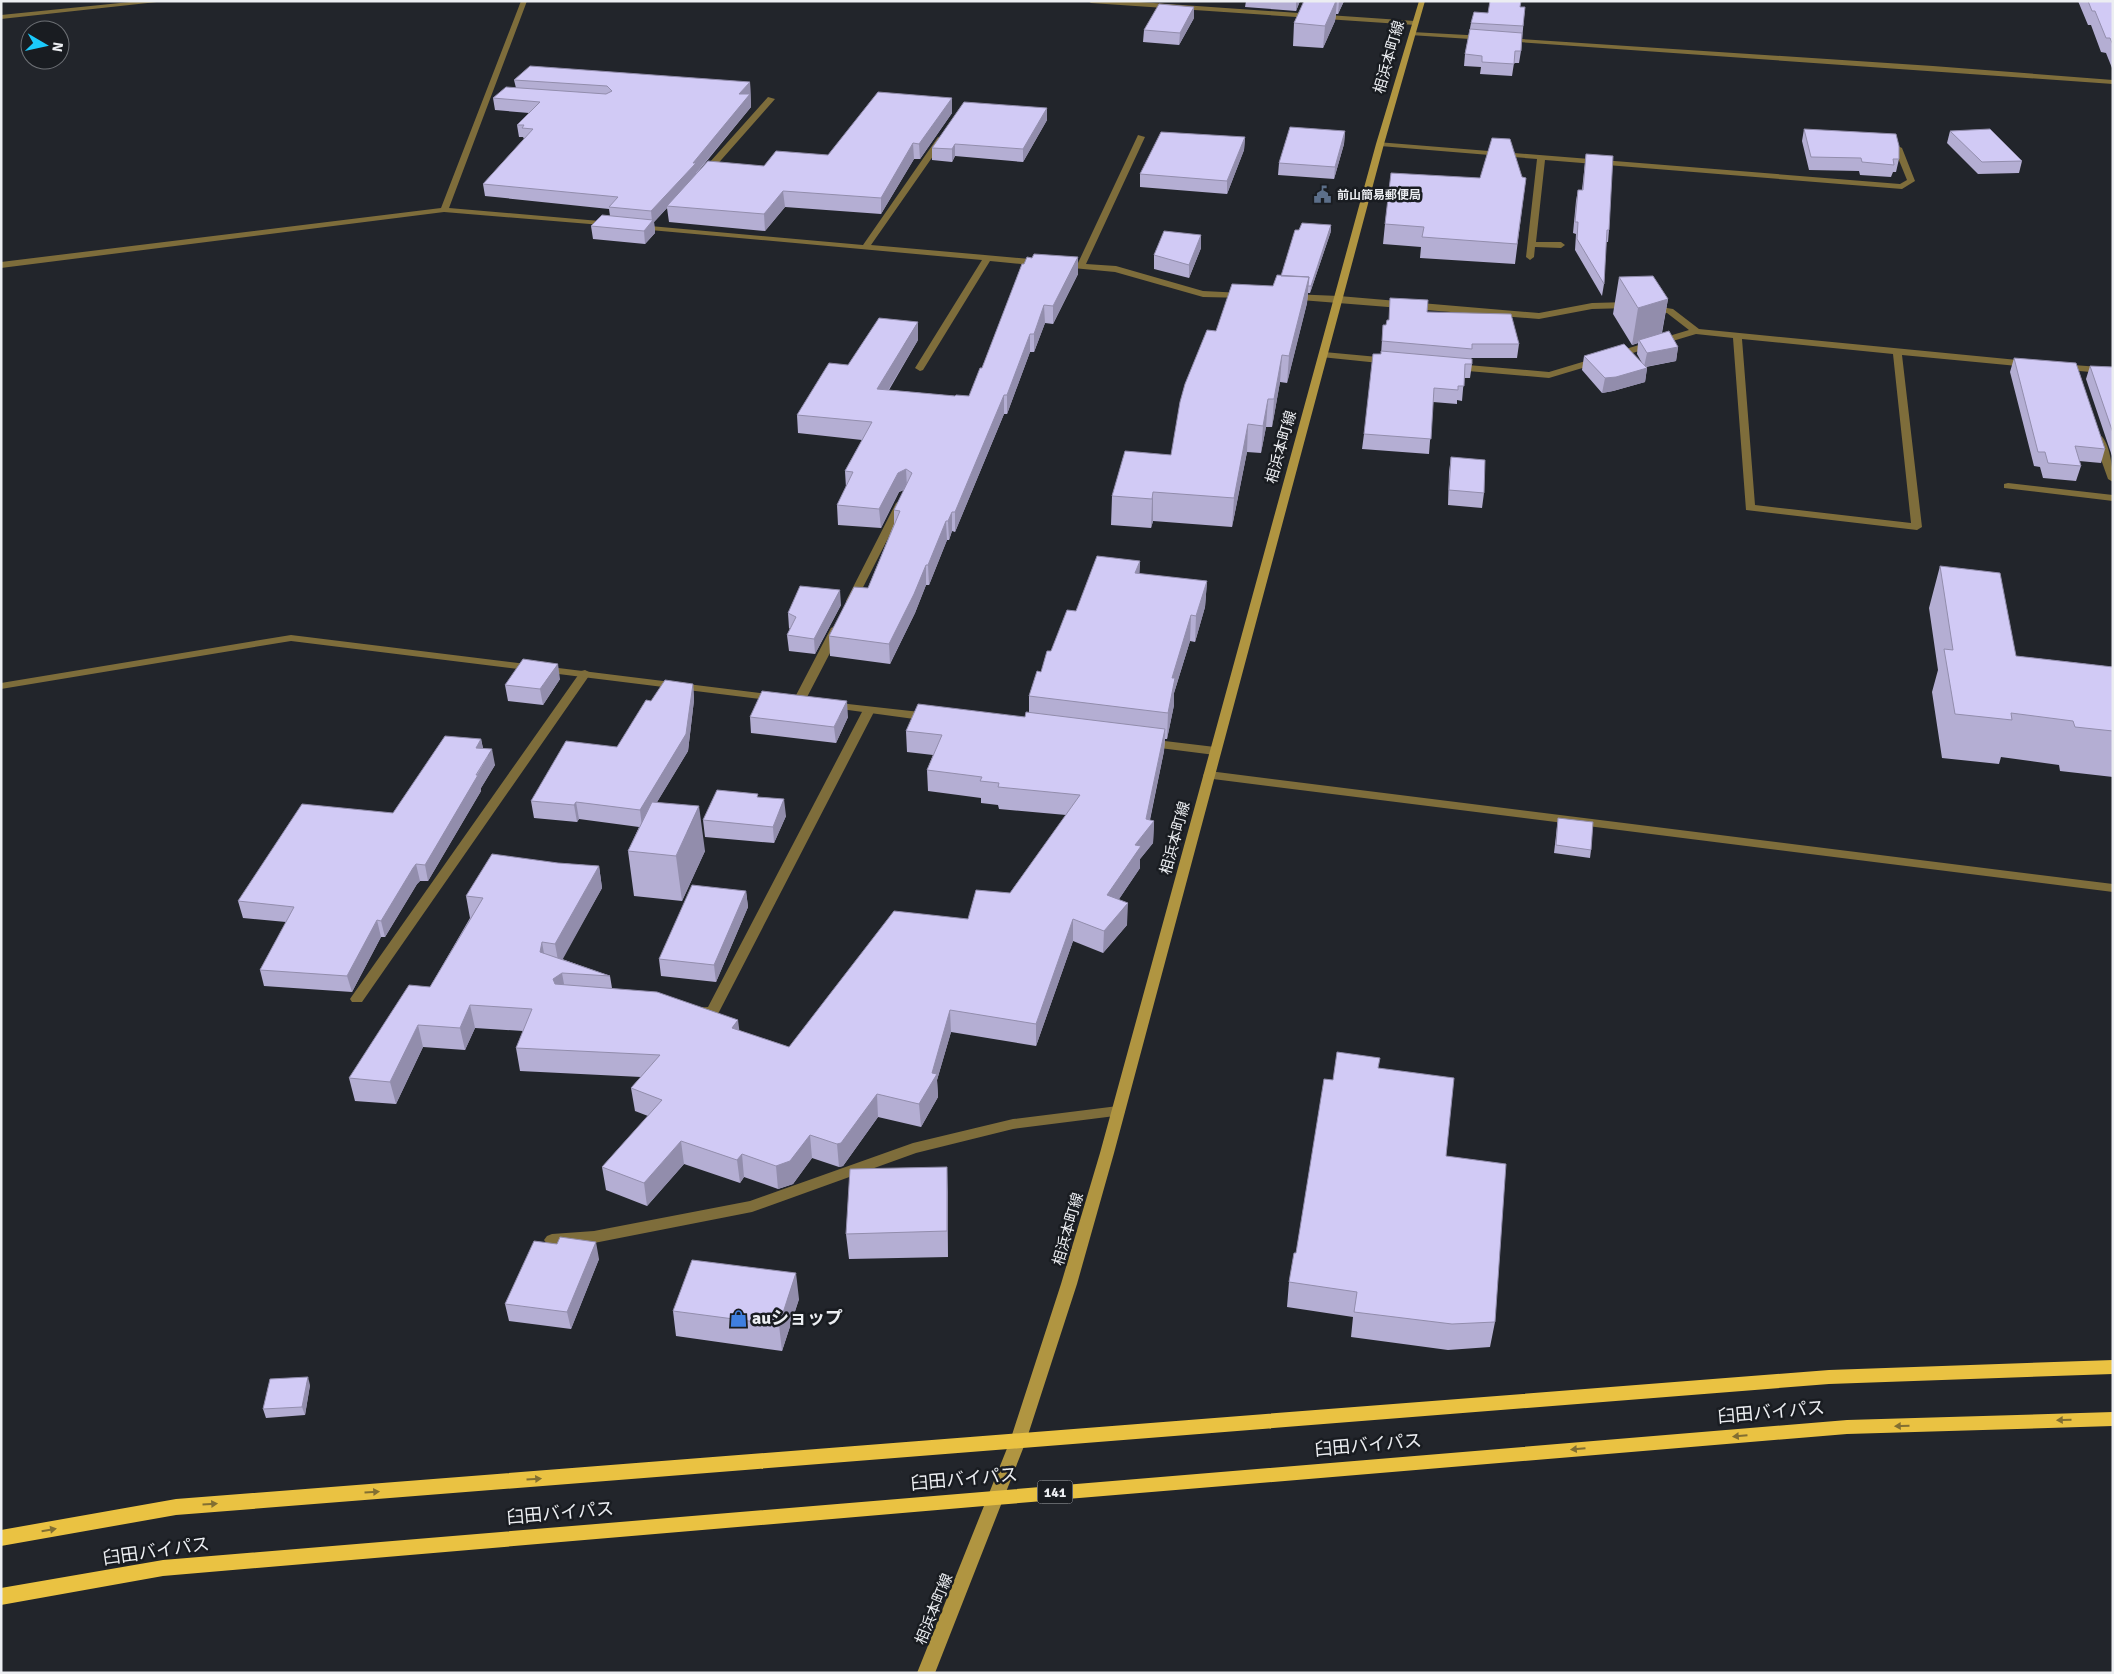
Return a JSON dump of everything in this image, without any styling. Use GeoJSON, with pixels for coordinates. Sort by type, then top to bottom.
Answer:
{"type":"FeatureCollection","features":[{"type":"Feature","properties":{"kind":"highway","name":"臼田バイパス"},"geometry":{"type":"LineString","coordinates":[[1,1538],[176,1507],[1830,1377],[2113,1367]]}},
{"type":"Feature","properties":{"kind":"highway","name":"臼田バイパス"},"geometry":{"type":"LineString","coordinates":[[1,1597],[163,1568],[996,1497],[1847,1427],[2113,1419]]}},
{"type":"Feature","properties":{"kind":"main road","name":"相浜本町線"},"geometry":{"type":"LineString","coordinates":[[926,1673],[1018,1441],[1069,1284],[1340,299],[1380,144],[1422,1]]}},
{"type":"Feature","properties":{"kind":"street"},"geometry":{"type":"LineString","coordinates":[[1,17],[163,1]]}},
{"type":"Feature","properties":{"kind":"street"},"geometry":{"type":"LineString","coordinates":[[444,210],[524,1]]}},
{"type":"Feature","properties":{"kind":"street"},"geometry":{"type":"LineString","coordinates":[[1092,1],[1219,10],[1414,29],[1491,39]]}},
{"type":"Feature","properties":{"kind":"street"},"geometry":{"type":"LineString","coordinates":[[1219,10],[1223,1]]}},
{"type":"Feature","properties":{"kind":"street"},"geometry":{"type":"LineString","coordinates":[[1501,40],[2113,82]]}},
{"type":"Feature","properties":{"kind":"street"},"geometry":{"type":"LineString","coordinates":[[488,94],[497,94]]}},
{"type":"Feature","properties":{"kind":"street"},"geometry":{"type":"LineString","coordinates":[[701,178],[771,98]]}},
{"type":"Feature","properties":{"kind":"street"},"geometry":{"type":"LineString","coordinates":[[866,248],[947,130]]}},
{"type":"Feature","properties":{"kind":"street"},"geometry":{"type":"LineString","coordinates":[[1082,266],[1141,137]]}},
{"type":"Feature","properties":{"kind":"street"},"geometry":{"type":"LineString","coordinates":[[1380,144],[1902,187],[1911,181],[1898,148]]}},
{"type":"Feature","properties":{"kind":"street"},"geometry":{"type":"LineString","coordinates":[[1530,257],[1541,157]]}},
{"type":"Feature","properties":{"kind":"street"},"geometry":{"type":"LineString","coordinates":[[1,265],[444,210],[618,225]]}},
{"type":"Feature","properties":{"kind":"street"},"geometry":{"type":"LineString","coordinates":[[656,228],[663,221]]}},
{"type":"Feature","properties":{"kind":"street"},"geometry":{"type":"LineString","coordinates":[[628,226],[1116,269],[1203,294],[1252,296]]}},
{"type":"Feature","properties":{"kind":"street"},"geometry":{"type":"LineString","coordinates":[[1531,244],[1561,245]]}},
{"type":"Feature","properties":{"kind":"street"},"geometry":{"type":"LineString","coordinates":[[920,368],[988,258]]}},
{"type":"Feature","properties":{"kind":"street"},"geometry":{"type":"LineString","coordinates":[[1281,297],[1340,299],[1539,316],[1592,306],[1630,305],[1670,311],[1696,331]]}},
{"type":"Feature","properties":{"kind":"street"},"geometry":{"type":"LineString","coordinates":[[1441,366],[1549,375],[1696,331],[2036,365]]}},
{"type":"Feature","properties":{"kind":"street"},"geometry":{"type":"LineString","coordinates":[[1737,336],[1750,508],[1917,527],[1897,352]]}},
{"type":"Feature","properties":{"kind":"street"},"geometry":{"type":"LineString","coordinates":[[1324,355],[1402,362]]}},
{"type":"Feature","properties":{"kind":"street"},"geometry":{"type":"LineString","coordinates":[[2046,366],[2077,373],[2113,371]]}},
{"type":"Feature","properties":{"kind":"street"},"geometry":{"type":"LineString","coordinates":[[2094,424],[2113,479]]}},
{"type":"Feature","properties":{"kind":"street"},"geometry":{"type":"LineString","coordinates":[[2008,486],[2113,498]]}},
{"type":"Feature","properties":{"kind":"street"},"geometry":{"type":"LineString","coordinates":[[808,702],[906,494]]}},
{"type":"Feature","properties":{"kind":"street"},"geometry":{"type":"LineString","coordinates":[[1,686],[291,638],[938,718]]}},
{"type":"Feature","properties":{"kind":"street"},"geometry":{"type":"LineString","coordinates":[[358,999],[585,673]]}},
{"type":"Feature","properties":{"kind":"street"},"geometry":{"type":"LineString","coordinates":[[683,1010],[712,1012],[869,710]]}},
{"type":"Feature","properties":{"kind":"street"},"geometry":{"type":"LineString","coordinates":[[1136,742],[1215,751]]}},
{"type":"Feature","properties":{"kind":"street"},"geometry":{"type":"LineString","coordinates":[[1209,775],[2113,888]]}},
{"type":"Feature","properties":{"kind":"street"},"geometry":{"type":"LineString","coordinates":[[552,1240],[594,1237],[752,1206],[913,1148],[1013,1124],[1118,1111]]}},
{"type":"Feature","properties":{"kind":"building"},"geometry":{"type":"Polygon","coordinates":[[[1304,1],[1336,1],[1325,26],[1294,23],[1304,1]]]}},
{"type":"Feature","properties":{"kind":"building"},"geometry":{"type":"Polygon","coordinates":[[[1490,1],[1521,1],[1520,7],[1525,7],[1523,26],[1471,23],[1474,12],[1488,13],[1490,1]]]}},
{"type":"Feature","properties":{"kind":"building"},"geometry":{"type":"Polygon","coordinates":[[[2088,1],[2113,1],[2113,45],[2110,38],[2106,38],[2095,11],[2092,11],[2088,1]]]}},
{"type":"Feature","properties":{"kind":"building"},"geometry":{"type":"Polygon","coordinates":[[[1159,4],[1194,7],[1180,33],[1144,30],[1159,4]]]}},
{"type":"Feature","properties":{"kind":"building"},"geometry":{"type":"Polygon","coordinates":[[[1470,29],[1522,33],[1521,51],[1515,51],[1514,64],[1482,62],[1482,56],[1465,54],[1470,29]]]}},
{"type":"Feature","properties":{"kind":"building"},"geometry":{"type":"Polygon","coordinates":[[[530,66],[750,82],[739,94],[750,94],[693,163],[696,163],[651,211],[609,207],[618,197],[483,184],[533,129],[522,128],[524,125],[517,125],[540,102],[493,98],[506,87],[606,94],[612,91],[607,86],[514,80],[530,66]]]}},
{"type":"Feature","properties":{"kind":"building"},"geometry":{"type":"Polygon","coordinates":[[[878,92],[952,98],[919,144],[913,143],[881,198],[783,191],[764,214],[667,206],[708,161],[764,166],[776,151],[828,155],[878,92]]]}},
{"type":"Feature","properties":{"kind":"building"},"geometry":{"type":"Polygon","coordinates":[[[964,102],[1047,108],[1023,149],[955,144],[952,149],[932,148],[964,102]]]}},
{"type":"Feature","properties":{"kind":"building"},"geometry":{"type":"Polygon","coordinates":[[[1290,127],[1345,131],[1335,167],[1279,163],[1290,127]]]}},
{"type":"Feature","properties":{"kind":"building"},"geometry":{"type":"Polygon","coordinates":[[[1804,129],[1896,134],[1899,146],[1899,159],[1893,159],[1894,165],[1862,162],[1861,158],[1811,157],[1804,129]]]}},
{"type":"Feature","properties":{"kind":"building"},"geometry":{"type":"Polygon","coordinates":[[[1990,129],[2022,161],[1982,162],[1950,131],[1990,129]]]}},
{"type":"Feature","properties":{"kind":"building"},"geometry":{"type":"Polygon","coordinates":[[[1161,132],[1245,137],[1227,181],[1140,174],[1161,132]]]}},
{"type":"Feature","properties":{"kind":"building"},"geometry":{"type":"Polygon","coordinates":[[[1492,138],[1510,139],[1522,177],[1526,178],[1517,244],[1422,237],[1424,227],[1385,224],[1391,173],[1480,178],[1492,138]]]}},
{"type":"Feature","properties":{"kind":"building"},"geometry":{"type":"Polygon","coordinates":[[[1586,154],[1613,156],[1604,284],[1577,239],[1578,222],[1575,222],[1578,190],[1583,190],[1586,154]]]}},
{"type":"Feature","properties":{"kind":"building"},"geometry":{"type":"Polygon","coordinates":[[[602,215],[653,220],[644,231],[591,226],[602,215]]]}},
{"type":"Feature","properties":{"kind":"building"},"geometry":{"type":"Polygon","coordinates":[[[1302,223],[1331,225],[1311,286],[1308,286],[1309,277],[1281,276],[1295,230],[1299,230],[1302,223]]]}},
{"type":"Feature","properties":{"kind":"building"},"geometry":{"type":"Polygon","coordinates":[[[1164,231],[1201,235],[1189,265],[1154,255],[1164,231]]]}},
{"type":"Feature","properties":{"kind":"building"},"geometry":{"type":"Polygon","coordinates":[[[1034,254],[1078,257],[1053,306],[1044,305],[1034,334],[1030,334],[1007,395],[1004,395],[955,512],[952,512],[948,521],[946,521],[928,565],[926,565],[889,644],[829,636],[854,587],[868,588],[900,511],[894,510],[912,473],[906,469],[898,473],[879,509],[837,505],[853,472],[845,471],[872,422],[797,415],[829,363],[848,365],[879,318],[918,322],[877,389],[969,396],[980,368],[982,368],[1022,264],[1024,264],[1027,257],[1032,258],[1034,254]]]}},
{"type":"Feature","properties":{"kind":"building"},"geometry":{"type":"Polygon","coordinates":[[[1277,275],[1309,277],[1289,356],[1282,355],[1274,399],[1268,399],[1263,426],[1248,424],[1234,498],[1153,492],[1152,499],[1112,496],[1125,451],[1171,455],[1185,384],[1207,330],[1216,331],[1232,284],[1273,286],[1277,275]]]}},
{"type":"Feature","properties":{"kind":"building"},"geometry":{"type":"Polygon","coordinates":[[[1653,276],[1668,299],[1638,308],[1619,277],[1653,276]]]}},
{"type":"Feature","properties":{"kind":"building"},"geometry":{"type":"Polygon","coordinates":[[[1390,298],[1428,300],[1427,312],[1511,314],[1519,344],[1472,344],[1472,349],[1382,341],[1383,325],[1386,325],[1387,320],[1389,320],[1390,298]]]}},
{"type":"Feature","properties":{"kind":"building"},"geometry":{"type":"Polygon","coordinates":[[[1669,331],[1678,347],[1647,353],[1639,340],[1669,331]]]}},
{"type":"Feature","properties":{"kind":"building"},"geometry":{"type":"Polygon","coordinates":[[[1624,344],[1647,368],[1616,377],[1605,378],[1584,356],[1624,344]]]}},
{"type":"Feature","properties":{"kind":"building"},"geometry":{"type":"Polygon","coordinates":[[[1381,351],[1472,359],[1472,364],[1465,364],[1464,386],[1458,386],[1458,390],[1434,388],[1431,439],[1364,434],[1373,354],[1381,354],[1381,351]]]}},
{"type":"Feature","properties":{"kind":"building"},"geometry":{"type":"Polygon","coordinates":[[[2014,358],[2076,363],[2105,449],[2075,446],[2081,466],[2048,463],[2045,452],[2038,452],[2014,358]]]}},
{"type":"Feature","properties":{"kind":"building"},"geometry":{"type":"Polygon","coordinates":[[[2090,366],[2113,367],[2113,433],[2090,366]]]}},
{"type":"Feature","properties":{"kind":"building"},"geometry":{"type":"Polygon","coordinates":[[[1451,457],[1485,460],[1484,493],[1449,490],[1451,457]]]}},
{"type":"Feature","properties":{"kind":"building"},"geometry":{"type":"Polygon","coordinates":[[[1097,556],[1140,561],[1135,573],[1207,581],[1196,616],[1191,615],[1172,678],[1175,678],[1168,713],[1029,696],[1037,671],[1041,672],[1047,651],[1051,651],[1067,610],[1076,611],[1097,556]]]}},
{"type":"Feature","properties":{"kind":"building"},"geometry":{"type":"Polygon","coordinates":[[[1940,566],[2000,573],[2016,656],[2113,667],[2113,731],[2075,727],[2073,721],[2011,713],[2012,720],[1955,714],[1944,649],[1953,650],[1940,566]]]}},
{"type":"Feature","properties":{"kind":"building"},"geometry":{"type":"Polygon","coordinates":[[[800,586],[840,590],[814,639],[787,635],[796,617],[788,613],[800,586]]]}},
{"type":"Feature","properties":{"kind":"building"},"geometry":{"type":"Polygon","coordinates":[[[523,659],[558,664],[540,689],[505,685],[523,659]]]}},
{"type":"Feature","properties":{"kind":"building"},"geometry":{"type":"Polygon","coordinates":[[[665,680],[693,684],[686,734],[640,810],[576,802],[574,805],[531,801],[566,741],[617,747],[646,700],[651,701],[665,680]]]}},
{"type":"Feature","properties":{"kind":"building"},"geometry":{"type":"Polygon","coordinates":[[[762,691],[847,701],[834,727],[750,717],[762,691]]]}},
{"type":"Feature","properties":{"kind":"building"},"geometry":{"type":"Polygon","coordinates":[[[918,704],[1025,717],[1026,712],[1165,729],[1146,819],[1154,821],[1135,845],[1141,846],[1107,895],[1128,903],[1104,931],[1073,919],[1036,1024],[950,1010],[932,1073],[937,1074],[919,1104],[877,1094],[841,1143],[837,1144],[810,1135],[790,1161],[776,1166],[742,1154],[737,1160],[681,1141],[644,1183],[602,1167],[662,1100],[631,1088],[660,1055],[516,1048],[532,1009],[470,1005],[460,1028],[418,1025],[390,1082],[349,1078],[409,985],[430,987],[483,898],[466,896],[492,854],[558,863],[599,866],[555,944],[542,942],[540,952],[610,976],[562,973],[553,979],[555,984],[657,992],[738,1020],[732,1028],[789,1047],[894,911],[968,919],[976,890],[1010,893],[1080,795],[998,787],[999,783],[980,781],[982,777],[927,770],[942,735],[906,731],[918,704]]]}},
{"type":"Feature","properties":{"kind":"building"},"geometry":{"type":"Polygon","coordinates":[[[445,736],[481,739],[476,748],[492,749],[425,865],[416,864],[413,868],[381,921],[377,920],[347,976],[260,970],[294,907],[238,901],[302,804],[393,813],[445,736]]]}},
{"type":"Feature","properties":{"kind":"building"},"geometry":{"type":"Polygon","coordinates":[[[717,790],[758,794],[757,797],[784,799],[773,827],[703,820],[717,790]]]}},
{"type":"Feature","properties":{"kind":"building"},"geometry":{"type":"Polygon","coordinates":[[[652,802],[699,806],[676,856],[628,851],[652,802]]]}},
{"type":"Feature","properties":{"kind":"building"},"geometry":{"type":"Polygon","coordinates":[[[1558,818],[1593,822],[1591,850],[1556,845],[1558,818]]]}},
{"type":"Feature","properties":{"kind":"building"},"geometry":{"type":"Polygon","coordinates":[[[692,885],[746,891],[714,965],[659,959],[692,885]]]}},
{"type":"Feature","properties":{"kind":"building"},"geometry":{"type":"Polygon","coordinates":[[[1337,1052],[1380,1058],[1378,1068],[1454,1078],[1446,1156],[1506,1164],[1495,1322],[1452,1324],[1354,1312],[1357,1292],[1289,1282],[1294,1253],[1296,1253],[1324,1079],[1333,1080],[1337,1052]]]}},
{"type":"Feature","properties":{"kind":"building"},"geometry":{"type":"Polygon","coordinates":[[[947,1167],[947,1231],[846,1234],[850,1169],[947,1167]]]}},
{"type":"Feature","properties":{"kind":"building"},"geometry":{"type":"Polygon","coordinates":[[[560,1237],[596,1242],[567,1312],[505,1304],[534,1241],[557,1244],[560,1237]]]}},
{"type":"Feature","properties":{"kind":"building"},"geometry":{"type":"Polygon","coordinates":[[[692,1260],[796,1273],[779,1325],[673,1311],[692,1260]]]}},
{"type":"Feature","properties":{"kind":"building"},"geometry":{"type":"Polygon","coordinates":[[[308,1377],[302,1407],[263,1409],[270,1379],[308,1377]]]}},
{"type":"Feature","properties":{"kind":"place","name":"前山簡易郵便局"},"geometry":{"type":"Point","coordinates":[1323,195]}},
{"type":"Feature","properties":{"kind":"place","name":"auショップ"},"geometry":{"type":"Point","coordinates":[738,1318]}}]}
